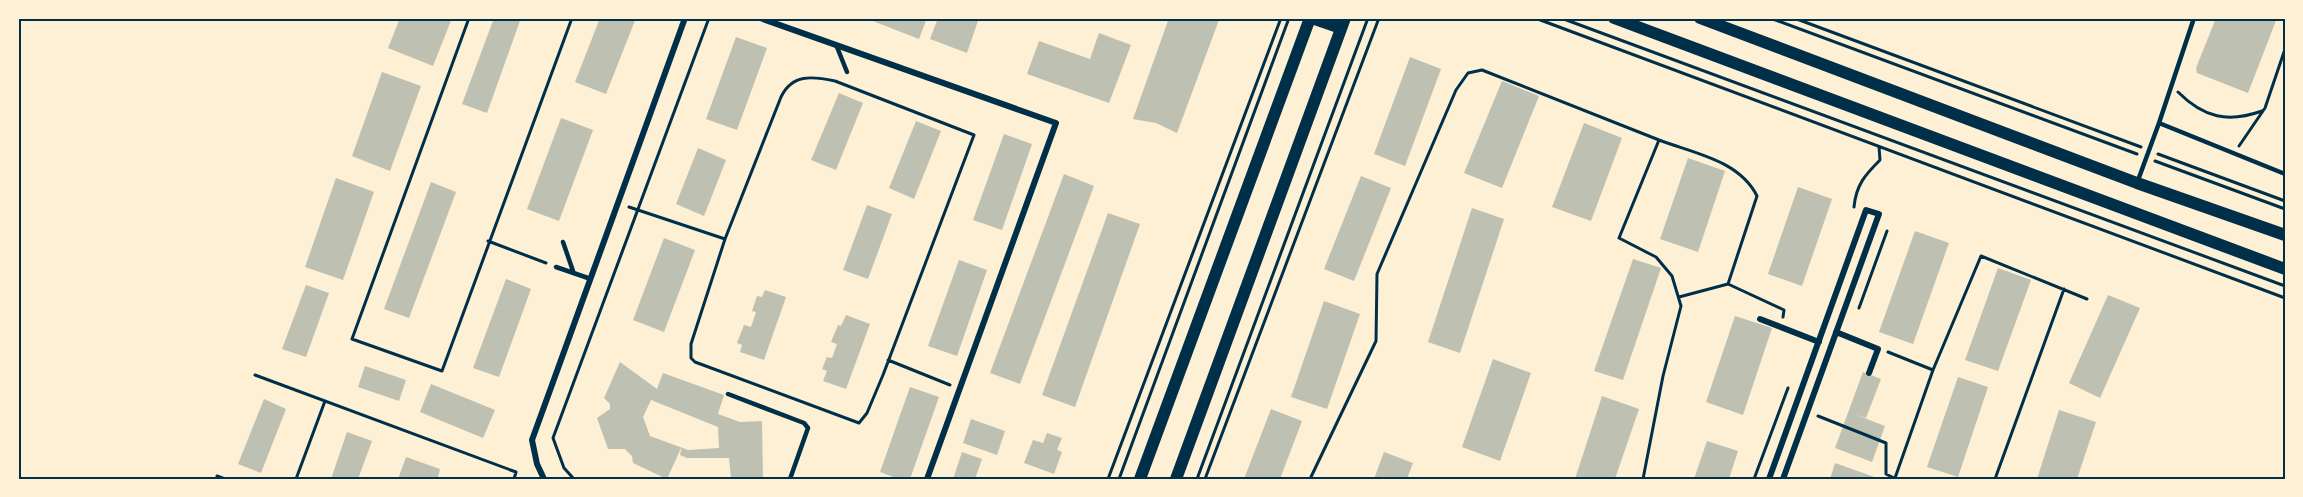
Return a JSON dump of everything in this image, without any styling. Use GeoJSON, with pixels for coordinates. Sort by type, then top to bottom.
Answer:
{"type":"FeatureCollection","features":[{"type":"Feature","properties":{"kind":"main road"},"geometry":{"type":"LineString","coordinates":[[1140,479],[1311,18],[1343,23],[1176,479]]}},
{"type":"Feature","properties":{"kind":"main road"},"geometry":{"type":"LineString","coordinates":[[1614,18],[2285,268]]}},
{"type":"Feature","properties":{"kind":"main road"},"geometry":{"type":"LineString","coordinates":[[1700,18],[2137,183],[2285,236]]}},
{"type":"Feature","properties":{"kind":"street"},"geometry":{"type":"LineString","coordinates":[[544,479],[533,454],[532,440],[588,278],[685,18]]}},
{"type":"Feature","properties":{"kind":"street"},"geometry":{"type":"LineString","coordinates":[[760,18],[1056,123],[927,479]]}},
{"type":"Feature","properties":{"kind":"street"},"geometry":{"type":"LineString","coordinates":[[1769,479],[1866,210],[1879,214],[1783,479]]}},
{"type":"Feature","properties":{"kind":"street"},"geometry":{"type":"LineString","coordinates":[[1760,319],[1819,342]]}},
{"type":"Feature","properties":{"kind":"street"},"geometry":{"type":"LineString","coordinates":[[1836,332],[1878,349],[1869,373]]}},
{"type":"Feature","properties":{"kind":"lane"},"geometry":{"type":"LineString","coordinates":[[2137,183],[2194,18]]}},
{"type":"Feature","properties":{"kind":"lane"},"geometry":{"type":"LineString","coordinates":[[837,47],[848,72]]}},
{"type":"Feature","properties":{"kind":"lane"},"geometry":{"type":"LineString","coordinates":[[2159,123],[2233,155],[2285,174]]}},
{"type":"Feature","properties":{"kind":"lane"},"geometry":{"type":"LineString","coordinates":[[563,242],[573,271]]}},
{"type":"Feature","properties":{"kind":"lane"},"geometry":{"type":"LineString","coordinates":[[556,267],[588,278]]}},
{"type":"Feature","properties":{"kind":"lane"},"geometry":{"type":"LineString","coordinates":[[728,394],[804,423],[808,428],[790,479]]}},
{"type":"Feature","properties":{"kind":"path"},"geometry":{"type":"LineString","coordinates":[[468,18],[352,339],[442,371],[572,18]]}},
{"type":"Feature","properties":{"kind":"path"},"geometry":{"type":"LineString","coordinates":[[574,479],[564,468],[553,438],[709,18]]}},
{"type":"Feature","properties":{"kind":"path"},"geometry":{"type":"LineString","coordinates":[[1108,479],[1281,18]]}},
{"type":"Feature","properties":{"kind":"path"},"geometry":{"type":"LineString","coordinates":[[1119,479],[1289,18]]}},
{"type":"Feature","properties":{"kind":"path"},"geometry":{"type":"LineString","coordinates":[[1197,479],[1368,18]]}},
{"type":"Feature","properties":{"kind":"path"},"geometry":{"type":"LineString","coordinates":[[1205,479],[1379,18]]}},
{"type":"Feature","properties":{"kind":"path"},"geometry":{"type":"LineString","coordinates":[[1535,18],[2285,298]]}},
{"type":"Feature","properties":{"kind":"path"},"geometry":{"type":"LineString","coordinates":[[1561,18],[2285,286]]}},
{"type":"Feature","properties":{"kind":"path"},"geometry":{"type":"LineString","coordinates":[[1770,18],[2285,209]]}},
{"type":"Feature","properties":{"kind":"path"},"geometry":{"type":"LineString","coordinates":[[1794,18],[2285,201]]}},
{"type":"Feature","properties":{"kind":"path"},"geometry":{"type":"LineString","coordinates":[[2233,155],[2264,110],[2273,90],[2285,49]]}},
{"type":"Feature","properties":{"kind":"path"},"geometry":{"type":"LineString","coordinates":[[2281,63],[2285,68]]}},
{"type":"Feature","properties":{"kind":"path"},"geometry":{"type":"LineString","coordinates":[[1310,479],[1376,341],[1377,274],[1455,90],[1468,73],[1482,70],[1717,161],[1734,170],[1751,185],[1757,196],[1728,284]]}},
{"type":"Feature","properties":{"kind":"path"},"geometry":{"type":"LineString","coordinates":[[822,78],[835,81],[974,135],[888,360],[862,421],[855,423],[695,362],[690,353],[691,344],[725,239],[781,97],[786,86],[797,79],[822,78]]}},
{"type":"Feature","properties":{"kind":"path"},"geometry":{"type":"LineString","coordinates":[[2172,85],[2189,103],[2216,116],[2241,118],[2264,110]]}},
{"type":"Feature","properties":{"kind":"path"},"geometry":{"type":"LineString","coordinates":[[1643,479],[1654,435],[1663,376],[1681,306],[1672,276],[1656,257],[1619,238],[1659,140]]}},
{"type":"Feature","properties":{"kind":"path"},"geometry":{"type":"LineString","coordinates":[[1854,207],[1857,188],[1867,171],[1880,160],[1879,146]]}},
{"type":"Feature","properties":{"kind":"path"},"geometry":{"type":"LineString","coordinates":[[616,203],[725,239]]}},
{"type":"Feature","properties":{"kind":"path"},"geometry":{"type":"LineString","coordinates":[[488,241],[556,267]]}},
{"type":"Feature","properties":{"kind":"path"},"geometry":{"type":"LineString","coordinates":[[1807,412],[1886,443],[1886,474],[1895,479],[1933,370],[1981,256],[2087,299]]}},
{"type":"Feature","properties":{"kind":"path"},"geometry":{"type":"LineString","coordinates":[[1679,297],[1728,284],[1784,309],[1783,328]]}},
{"type":"Feature","properties":{"kind":"path"},"geometry":{"type":"LineString","coordinates":[[1995,479],[2064,289]]}},
{"type":"Feature","properties":{"kind":"path"},"geometry":{"type":"LineString","coordinates":[[1878,349],[1933,370]]}},
{"type":"Feature","properties":{"kind":"path"},"geometry":{"type":"LineString","coordinates":[[888,360],[960,389]]}},
{"type":"Feature","properties":{"kind":"path"},"geometry":{"type":"LineString","coordinates":[[255,375],[516,472],[514,479]]}},
{"type":"Feature","properties":{"kind":"path"},"geometry":{"type":"LineString","coordinates":[[296,479],[325,401]]}},
{"type":"Feature","properties":{"kind":"path"},"geometry":{"type":"LineString","coordinates":[[217,476],[225,479]]}},
{"type":"Feature","properties":{"kind":"building"},"geometry":{"type":"Polygon","coordinates":[[[400,18],[452,18],[433,66],[388,48],[400,18]]]}},
{"type":"Feature","properties":{"kind":"building"},"geometry":{"type":"Polygon","coordinates":[[[494,18],[521,18],[487,113],[462,104],[494,18]]]}},
{"type":"Feature","properties":{"kind":"building"},"geometry":{"type":"Polygon","coordinates":[[[600,18],[636,18],[606,94],[575,82],[600,18]]]}},
{"type":"Feature","properties":{"kind":"building"},"geometry":{"type":"Polygon","coordinates":[[[865,18],[927,18],[919,39],[865,18]]]}},
{"type":"Feature","properties":{"kind":"building"},"geometry":{"type":"Polygon","coordinates":[[[938,18],[979,18],[967,53],[930,39],[938,18]]]}},
{"type":"Feature","properties":{"kind":"building"},"geometry":{"type":"Polygon","coordinates":[[[1169,18],[1219,20],[1177,133],[1156,123],[1133,119],[1169,18]]]}},
{"type":"Feature","properties":{"kind":"building"},"geometry":{"type":"Polygon","coordinates":[[[2216,18],[2277,18],[2248,93],[2197,73],[2196,68],[2216,18]]]}},
{"type":"Feature","properties":{"kind":"building"},"geometry":{"type":"Polygon","coordinates":[[[1099,33],[1131,45],[1109,103],[1027,74],[1039,41],[1090,59],[1099,33]]]}},
{"type":"Feature","properties":{"kind":"building"},"geometry":{"type":"Polygon","coordinates":[[[736,37],[767,48],[737,130],[706,119],[736,37]]]}},
{"type":"Feature","properties":{"kind":"building"},"geometry":{"type":"Polygon","coordinates":[[[1410,57],[1441,69],[1405,166],[1374,154],[1410,57]]]}},
{"type":"Feature","properties":{"kind":"building"},"geometry":{"type":"Polygon","coordinates":[[[382,72],[421,86],[390,171],[352,156],[382,72]]]}},
{"type":"Feature","properties":{"kind":"building"},"geometry":{"type":"Polygon","coordinates":[[[1502,81],[1539,96],[1502,188],[1464,173],[1502,81]]]}},
{"type":"Feature","properties":{"kind":"building"},"geometry":{"type":"Polygon","coordinates":[[[839,93],[863,103],[836,170],[811,160],[839,93]]]}},
{"type":"Feature","properties":{"kind":"building"},"geometry":{"type":"Polygon","coordinates":[[[561,118],[593,130],[559,221],[527,209],[561,118]]]}},
{"type":"Feature","properties":{"kind":"building"},"geometry":{"type":"Polygon","coordinates":[[[916,121],[941,131],[914,199],[889,188],[916,121]]]}},
{"type":"Feature","properties":{"kind":"building"},"geometry":{"type":"Polygon","coordinates":[[[1584,123],[1622,138],[1591,221],[1552,207],[1584,123]]]}},
{"type":"Feature","properties":{"kind":"building"},"geometry":{"type":"Polygon","coordinates":[[[1004,134],[1032,144],[1002,230],[973,220],[1004,134]]]}},
{"type":"Feature","properties":{"kind":"building"},"geometry":{"type":"Polygon","coordinates":[[[698,148],[726,160],[704,216],[676,204],[698,148]]]}},
{"type":"Feature","properties":{"kind":"building"},"geometry":{"type":"Polygon","coordinates":[[[1688,158],[1725,171],[1698,252],[1660,239],[1688,158]]]}},
{"type":"Feature","properties":{"kind":"building"},"geometry":{"type":"Polygon","coordinates":[[[1064,174],[1094,186],[1020,384],[990,373],[1064,174]]]}},
{"type":"Feature","properties":{"kind":"building"},"geometry":{"type":"Polygon","coordinates":[[[1361,176],[1391,188],[1354,281],[1324,269],[1361,176]]]}},
{"type":"Feature","properties":{"kind":"building"},"geometry":{"type":"Polygon","coordinates":[[[336,178],[374,192],[343,280],[305,267],[336,178]]]}},
{"type":"Feature","properties":{"kind":"building"},"geometry":{"type":"Polygon","coordinates":[[[431,182],[456,192],[409,318],[384,309],[431,182]]]}},
{"type":"Feature","properties":{"kind":"building"},"geometry":{"type":"Polygon","coordinates":[[[1798,187],[1832,199],[1802,286],[1768,274],[1798,187]]]}},
{"type":"Feature","properties":{"kind":"building"},"geometry":{"type":"Polygon","coordinates":[[[867,205],[892,214],[868,279],[843,270],[867,205]]]}},
{"type":"Feature","properties":{"kind":"building"},"geometry":{"type":"Polygon","coordinates":[[[1472,208],[1504,219],[1460,353],[1428,342],[1472,208]]]}},
{"type":"Feature","properties":{"kind":"building"},"geometry":{"type":"Polygon","coordinates":[[[1108,213],[1140,224],[1075,407],[1042,395],[1108,213]]]}},
{"type":"Feature","properties":{"kind":"building"},"geometry":{"type":"Polygon","coordinates":[[[1915,231],[1949,243],[1913,344],[1879,332],[1915,231]]]}},
{"type":"Feature","properties":{"kind":"building"},"geometry":{"type":"Polygon","coordinates":[[[664,238],[695,250],[664,332],[633,320],[664,238]]]}},
{"type":"Feature","properties":{"kind":"building"},"geometry":{"type":"Polygon","coordinates":[[[1633,259],[1661,268],[1623,380],[1594,371],[1633,259]]]}},
{"type":"Feature","properties":{"kind":"building"},"geometry":{"type":"Polygon","coordinates":[[[959,260],[987,270],[957,356],[928,346],[959,260]]]}},
{"type":"Feature","properties":{"kind":"building"},"geometry":{"type":"Polygon","coordinates":[[[1998,268],[2031,280],[1998,371],[1965,360],[1998,268]]]}},
{"type":"Feature","properties":{"kind":"building"},"geometry":{"type":"Polygon","coordinates":[[[506,279],[531,289],[499,377],[473,368],[506,279]]]}},
{"type":"Feature","properties":{"kind":"building"},"geometry":{"type":"Polygon","coordinates":[[[306,285],[329,293],[306,357],[282,349],[306,285]]]}},
{"type":"Feature","properties":{"kind":"building"},"geometry":{"type":"Polygon","coordinates":[[[765,290],[786,297],[764,360],[740,352],[742,345],[737,343],[744,325],[751,327],[756,312],[752,311],[757,296],[762,297],[765,290]]]}},
{"type":"Feature","properties":{"kind":"building"},"geometry":{"type":"Polygon","coordinates":[[[2108,295],[2140,308],[2100,398],[2069,383],[2108,295]]]}},
{"type":"Feature","properties":{"kind":"building"},"geometry":{"type":"Polygon","coordinates":[[[1324,301],[1360,314],[1327,409],[1291,397],[1324,301]]]}},
{"type":"Feature","properties":{"kind":"building"},"geometry":{"type":"Polygon","coordinates":[[[846,315],[870,324],[846,389],[823,381],[827,371],[822,369],[827,357],[832,358],[837,344],[831,342],[838,325],[841,326],[846,315]]]}},
{"type":"Feature","properties":{"kind":"building"},"geometry":{"type":"Polygon","coordinates":[[[1735,316],[1772,328],[1743,415],[1706,402],[1735,316]]]}},
{"type":"Feature","properties":{"kind":"building"},"geometry":{"type":"Polygon","coordinates":[[[1493,359],[1531,373],[1500,461],[1462,447],[1493,359]]]}},
{"type":"Feature","properties":{"kind":"building"},"geometry":{"type":"Polygon","coordinates":[[[620,362],[657,389],[663,373],[724,395],[718,414],[740,422],[762,421],[763,479],[731,479],[729,458],[687,458],[680,455],[682,448],[688,450],[719,448],[718,427],[651,400],[643,417],[650,436],[681,448],[667,479],[633,463],[632,456],[625,449],[608,449],[597,418],[610,409],[610,404],[604,398],[620,362]]]}},
{"type":"Feature","properties":{"kind":"building"},"geometry":{"type":"Polygon","coordinates":[[[365,366],[406,380],[399,401],[358,387],[365,366]]]}},
{"type":"Feature","properties":{"kind":"building"},"geometry":{"type":"Polygon","coordinates":[[[1863,372],[1881,379],[1866,418],[1854,414],[1885,426],[1872,462],[1835,448],[1863,372]]]}},
{"type":"Feature","properties":{"kind":"building"},"geometry":{"type":"Polygon","coordinates":[[[1958,377],[1988,387],[1958,477],[1927,467],[1958,377]]]}},
{"type":"Feature","properties":{"kind":"building"},"geometry":{"type":"Polygon","coordinates":[[[431,384],[495,410],[483,438],[420,412],[431,384]]]}},
{"type":"Feature","properties":{"kind":"building"},"geometry":{"type":"Polygon","coordinates":[[[910,387],[939,397],[910,479],[899,479],[880,472],[910,387]]]}},
{"type":"Feature","properties":{"kind":"building"},"geometry":{"type":"Polygon","coordinates":[[[1602,396],[1639,409],[1615,479],[1575,479],[1602,396]]]}},
{"type":"Feature","properties":{"kind":"building"},"geometry":{"type":"Polygon","coordinates":[[[264,399],[286,409],[261,473],[238,464],[264,399]]]}},
{"type":"Feature","properties":{"kind":"building"},"geometry":{"type":"Polygon","coordinates":[[[1271,409],[1302,421],[1280,479],[1244,479],[1271,409]]]}},
{"type":"Feature","properties":{"kind":"building"},"geometry":{"type":"Polygon","coordinates":[[[2059,410],[2096,422],[2077,479],[2037,479],[2059,410]]]}},
{"type":"Feature","properties":{"kind":"building"},"geometry":{"type":"Polygon","coordinates":[[[971,419],[1005,431],[997,455],[963,443],[971,419]]]}},
{"type":"Feature","properties":{"kind":"building"},"geometry":{"type":"Polygon","coordinates":[[[347,432],[372,441],[358,479],[331,479],[347,432]]]}},
{"type":"Feature","properties":{"kind":"building"},"geometry":{"type":"Polygon","coordinates":[[[1047,433],[1062,438],[1057,450],[1062,452],[1054,474],[1024,463],[1033,440],[1043,443],[1047,433]]]}},
{"type":"Feature","properties":{"kind":"building"},"geometry":{"type":"Polygon","coordinates":[[[1707,441],[1738,451],[1729,479],[1694,479],[1707,441]]]}},
{"type":"Feature","properties":{"kind":"building"},"geometry":{"type":"Polygon","coordinates":[[[962,452],[982,459],[975,479],[953,479],[962,452]]]}},
{"type":"Feature","properties":{"kind":"building"},"geometry":{"type":"Polygon","coordinates":[[[1384,452],[1413,463],[1407,479],[1374,479],[1384,452]]]}},
{"type":"Feature","properties":{"kind":"building"},"geometry":{"type":"Polygon","coordinates":[[[406,457],[440,469],[438,477],[443,479],[398,479],[406,457]]]}},
{"type":"Feature","properties":{"kind":"building"},"geometry":{"type":"Polygon","coordinates":[[[1835,463],[1880,479],[1830,479],[1835,463]]]}}]}
